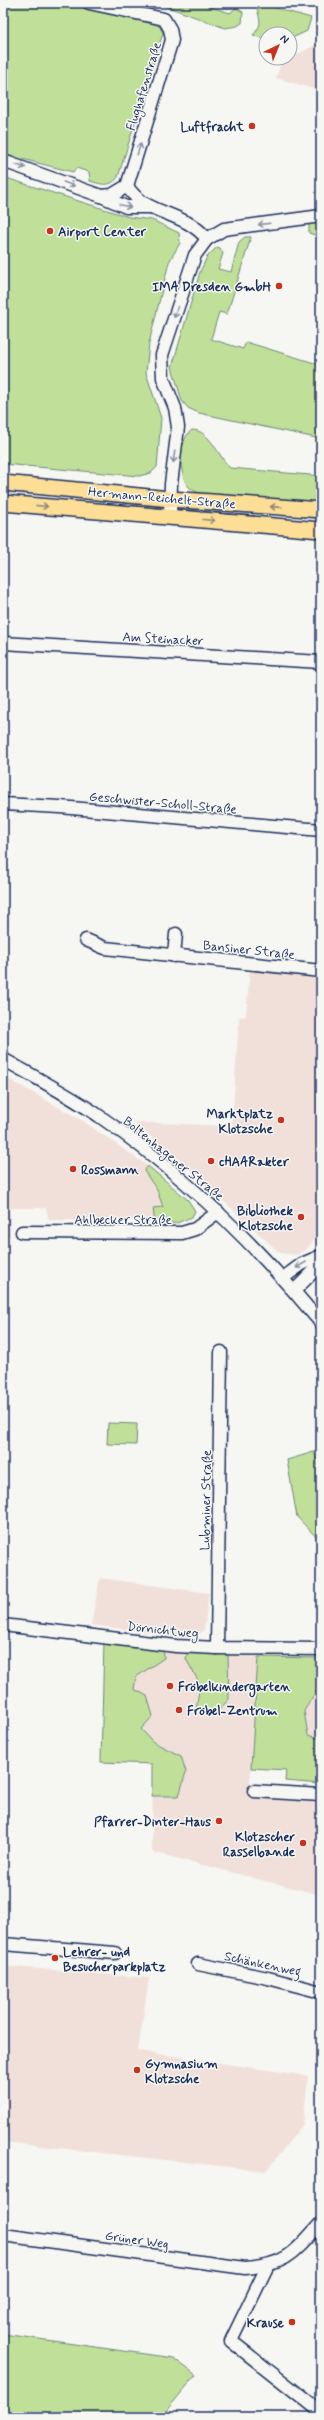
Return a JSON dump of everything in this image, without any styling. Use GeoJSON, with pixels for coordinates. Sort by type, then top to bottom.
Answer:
{"type":"FeatureCollection","features":[{"type":"Feature","properties":{"kind":"main road","name":"Hermann-Reichelt-Straße"},"geometry":{"type":"LineString","coordinates":[[3,483],[170,499],[321,510]]}},
{"type":"Feature","properties":{"kind":"main road","name":"Hermann-Reichelt-Straße"},"geometry":{"type":"LineString","coordinates":[[3,503],[321,530]]}},
{"type":"Feature","properties":{"kind":"street","name":"Flughafenstraße"},"geometry":{"type":"LineString","coordinates":[[89,3],[156,16],[164,19],[170,29],[172,40],[127,186]]}},
{"type":"Feature","properties":{"kind":"street"},"geometry":{"type":"LineString","coordinates":[[3,161],[101,196],[126,207],[150,207]]}},
{"type":"Feature","properties":{"kind":"street"},"geometry":{"type":"LineString","coordinates":[[101,196],[112,195],[127,186],[136,198],[150,207],[184,219],[196,226],[207,239]]}},
{"type":"Feature","properties":{"kind":"street"},"geometry":{"type":"LineString","coordinates":[[170,516],[170,499],[178,427],[175,408],[163,378],[162,355],[193,260],[207,239],[218,232],[231,228],[321,216]]}},
{"type":"Feature","properties":{"kind":"street","name":"Am Steinacker"},"geometry":{"type":"LineString","coordinates":[[3,643],[321,662]]}},
{"type":"Feature","properties":{"kind":"street","name":"Geschwister-Scholl-Straße"},"geometry":{"type":"LineString","coordinates":[[3,804],[60,807],[321,830]]}},
{"type":"Feature","properties":{"kind":"street"},"geometry":{"type":"LineString","coordinates":[[174,956],[176,934]]}},
{"type":"Feature","properties":{"kind":"street","name":"Bansiner Straße"},"geometry":{"type":"LineString","coordinates":[[86,940],[105,948],[321,971]]}},
{"type":"Feature","properties":{"kind":"street","name":"Boltenhagener Straße"},"geometry":{"type":"LineString","coordinates":[[3,1059],[103,1118],[174,1173],[218,1212],[282,1278],[321,1323]]}},
{"type":"Feature","properties":{"kind":"street","name":"Ahlbecker Straße"},"geometry":{"type":"LineString","coordinates":[[22,1232],[182,1233],[195,1229],[218,1212]]}},
{"type":"Feature","properties":{"kind":"street"},"geometry":{"type":"LineString","coordinates":[[282,1278],[302,1264],[321,1257]]}},
{"type":"Feature","properties":{"kind":"street"},"geometry":{"type":"LineString","coordinates":[[294,1291],[315,1270],[321,1257]]}},
{"type":"Feature","properties":{"kind":"street","name":"Lubminer Straße"},"geometry":{"type":"LineString","coordinates":[[217,1648],[221,1352]]}},
{"type":"Feature","properties":{"kind":"street","name":"Dörnichtweg"},"geometry":{"type":"LineString","coordinates":[[3,1625],[176,1646],[321,1649]]}},
{"type":"Feature","properties":{"kind":"street"},"geometry":{"type":"LineString","coordinates":[[254,1791],[321,1795]]}},
{"type":"Feature","properties":{"kind":"street"},"geometry":{"type":"LineString","coordinates":[[3,1944],[115,1953]]}},
{"type":"Feature","properties":{"kind":"street","name":"Schänkenweg"},"geometry":{"type":"LineString","coordinates":[[198,1964],[268,1978],[321,1992]]}},
{"type":"Feature","properties":{"kind":"street","name":"Grüner Weg"},"geometry":{"type":"LineString","coordinates":[[3,2235],[245,2268],[267,2267],[291,2256],[321,2223]]}},
{"type":"Feature","properties":{"kind":"street"},"geometry":{"type":"LineString","coordinates":[[267,2267],[231,2341],[321,2412]]}},
{"type":"Feature","properties":{"kind":"shaded area"},"geometry":{"type":"Polygon","coordinates":[[[321,42],[321,91],[276,78],[280,66],[298,66],[298,54],[321,42]]]}},
{"type":"Feature","properties":{"kind":"shaded area","name":"Marktplatz Klotzsche"},"geometry":{"type":"Polygon","coordinates":[[[250,968],[321,976],[321,1231],[306,1250],[296,1255],[280,1253],[177,1158],[132,1122],[232,1126],[239,1017],[246,1016],[250,968]]]}},
{"type":"Feature","properties":{"kind":"shaded area"},"geometry":{"type":"Polygon","coordinates":[[[3,1076],[83,1121],[148,1166],[144,1171],[157,1190],[163,1207],[154,1208],[155,1224],[151,1224],[150,1220],[49,1220],[46,1208],[10,1208],[10,1236],[3,1236],[3,1076]]]}},
{"type":"Feature","properties":{"kind":"shaded area"},"geometry":{"type":"Polygon","coordinates":[[[100,1578],[209,1593],[204,1630],[196,1638],[91,1625],[100,1578]]]}},
{"type":"Feature","properties":{"kind":"shaded area"},"geometry":{"type":"Polygon","coordinates":[[[104,1641],[258,1657],[321,1658],[321,1784],[285,1781],[286,1770],[251,1768],[249,1797],[321,1801],[321,1895],[152,1852],[153,1764],[101,1762],[104,1641]]]}},
{"type":"Feature","properties":{"kind":"shaded area","name":"Gymnasium Klotzsche"},"geometry":{"type":"Polygon","coordinates":[[[3,1966],[149,1978],[138,2051],[308,2076],[303,2124],[266,2171],[3,2142],[3,1966]]]}},
{"type":"Feature","properties":{"kind":"green space"},"geometry":{"type":"Polygon","coordinates":[[[3,3],[56,3],[125,14],[152,22],[160,27],[163,33],[118,177],[112,183],[105,184],[90,181],[89,172],[76,168],[73,172],[3,154],[3,3]]]}},
{"type":"Feature","properties":{"kind":"green space"},"geometry":{"type":"Polygon","coordinates":[[[157,3],[198,3],[230,13],[236,8],[243,12],[242,23],[237,26],[225,28],[157,3]]]}},
{"type":"Feature","properties":{"kind":"green space"},"geometry":{"type":"Polygon","coordinates":[[[258,3],[311,18],[307,31],[298,35],[298,26],[259,26],[260,22],[257,8],[258,3]]]}},
{"type":"Feature","properties":{"kind":"green space"},"geometry":{"type":"Polygon","coordinates":[[[258,28],[258,37],[253,35],[258,28]]]}},
{"type":"Feature","properties":{"kind":"green space"},"geometry":{"type":"Polygon","coordinates":[[[3,177],[129,217],[152,220],[179,233],[180,243],[169,262],[149,343],[146,373],[161,418],[157,467],[151,473],[139,476],[3,464],[3,177]]]}},
{"type":"Feature","properties":{"kind":"green space"},"geometry":{"type":"Polygon","coordinates":[[[321,221],[321,237],[309,233],[309,225],[321,221]]]}},
{"type":"Feature","properties":{"kind":"green space"},"geometry":{"type":"Polygon","coordinates":[[[245,237],[251,237],[227,314],[219,312],[211,339],[243,349],[246,342],[321,365],[321,439],[199,413],[188,408],[182,401],[172,367],[200,272],[207,257],[217,247],[220,248],[223,253],[218,269],[231,272],[239,242],[245,237]]]}},
{"type":"Feature","properties":{"kind":"green space"},"geometry":{"type":"Polygon","coordinates":[[[192,430],[204,434],[209,439],[230,468],[321,476],[321,504],[203,494],[194,491],[185,482],[181,467],[184,441],[192,430]]]}},
{"type":"Feature","properties":{"kind":"green space"},"geometry":{"type":"Polygon","coordinates":[[[148,1166],[188,1200],[195,1211],[192,1217],[177,1223],[155,1224],[153,1208],[163,1207],[157,1190],[144,1171],[148,1166]]]}},
{"type":"Feature","properties":{"kind":"green space"},"geometry":{"type":"Polygon","coordinates":[[[108,1423],[137,1424],[136,1445],[107,1444],[108,1423]]]}},
{"type":"Feature","properties":{"kind":"green space"},"geometry":{"type":"Polygon","coordinates":[[[314,1452],[321,1474],[321,1542],[297,1517],[287,1460],[314,1452]]]}},
{"type":"Feature","properties":{"kind":"green space"},"geometry":{"type":"Polygon","coordinates":[[[104,1641],[163,1647],[164,1658],[136,1677],[134,1689],[147,1696],[153,1716],[141,1729],[153,1742],[181,1756],[186,1772],[179,1796],[152,1796],[152,1764],[101,1762],[104,1641]]]}},
{"type":"Feature","properties":{"kind":"green space"},"geometry":{"type":"Polygon","coordinates":[[[188,1650],[228,1654],[229,1699],[215,1714],[196,1710],[200,1684],[186,1659],[188,1650]]]}},
{"type":"Feature","properties":{"kind":"green space"},"geometry":{"type":"Polygon","coordinates":[[[258,1657],[321,1658],[321,1683],[304,1711],[308,1735],[321,1739],[321,1784],[285,1781],[286,1770],[251,1768],[258,1657]]]}},
{"type":"Feature","properties":{"kind":"green space"},"geometry":{"type":"Polygon","coordinates":[[[3,2334],[173,2358],[196,2375],[161,2417],[3,2417],[3,2334]]]}},
{"type":"Feature","properties":{"kind":"place","name":"Luftfracht"},"geometry":{"type":"Point","coordinates":[252,126]}},
{"type":"Feature","properties":{"kind":"place","name":"Airport Center"},"geometry":{"type":"Point","coordinates":[50,231]}},
{"type":"Feature","properties":{"kind":"place","name":"IMA Dresden GmbH"},"geometry":{"type":"Point","coordinates":[279,286]}},
{"type":"Feature","properties":{"kind":"place","name":"Marktplatz Klotzsche"},"geometry":{"type":"Point","coordinates":[281,1120]}},
{"type":"Feature","properties":{"kind":"place","name":"cHAARakter"},"geometry":{"type":"Point","coordinates":[211,1161]}},
{"type":"Feature","properties":{"kind":"place","name":"Rossmann"},"geometry":{"type":"Point","coordinates":[73,1169]}},
{"type":"Feature","properties":{"kind":"place","name":"Bibliothek Klotzsche"},"geometry":{"type":"Point","coordinates":[301,1217]}},
{"type":"Feature","properties":{"kind":"place","name":"Fröbelkindergarten"},"geometry":{"type":"Point","coordinates":[170,1686]}},
{"type":"Feature","properties":{"kind":"place","name":"Fröbel-Zentrum"},"geometry":{"type":"Point","coordinates":[179,1710]}},
{"type":"Feature","properties":{"kind":"place","name":"Pfarrer-Dinter-Haus"},"geometry":{"type":"Point","coordinates":[219,1821]}},
{"type":"Feature","properties":{"kind":"place","name":"Klotzscher Rasselbande"},"geometry":{"type":"Point","coordinates":[303,1843]}},
{"type":"Feature","properties":{"kind":"place","name":"Lehrer- und Besucherparkplatz"},"geometry":{"type":"Point","coordinates":[55,1958]}},
{"type":"Feature","properties":{"kind":"place","name":"Gymnasium Klotzsche"},"geometry":{"type":"Point","coordinates":[137,2070]}},
{"type":"Feature","properties":{"kind":"place","name":"Krause"},"geometry":{"type":"Point","coordinates":[292,2322]}}]}
